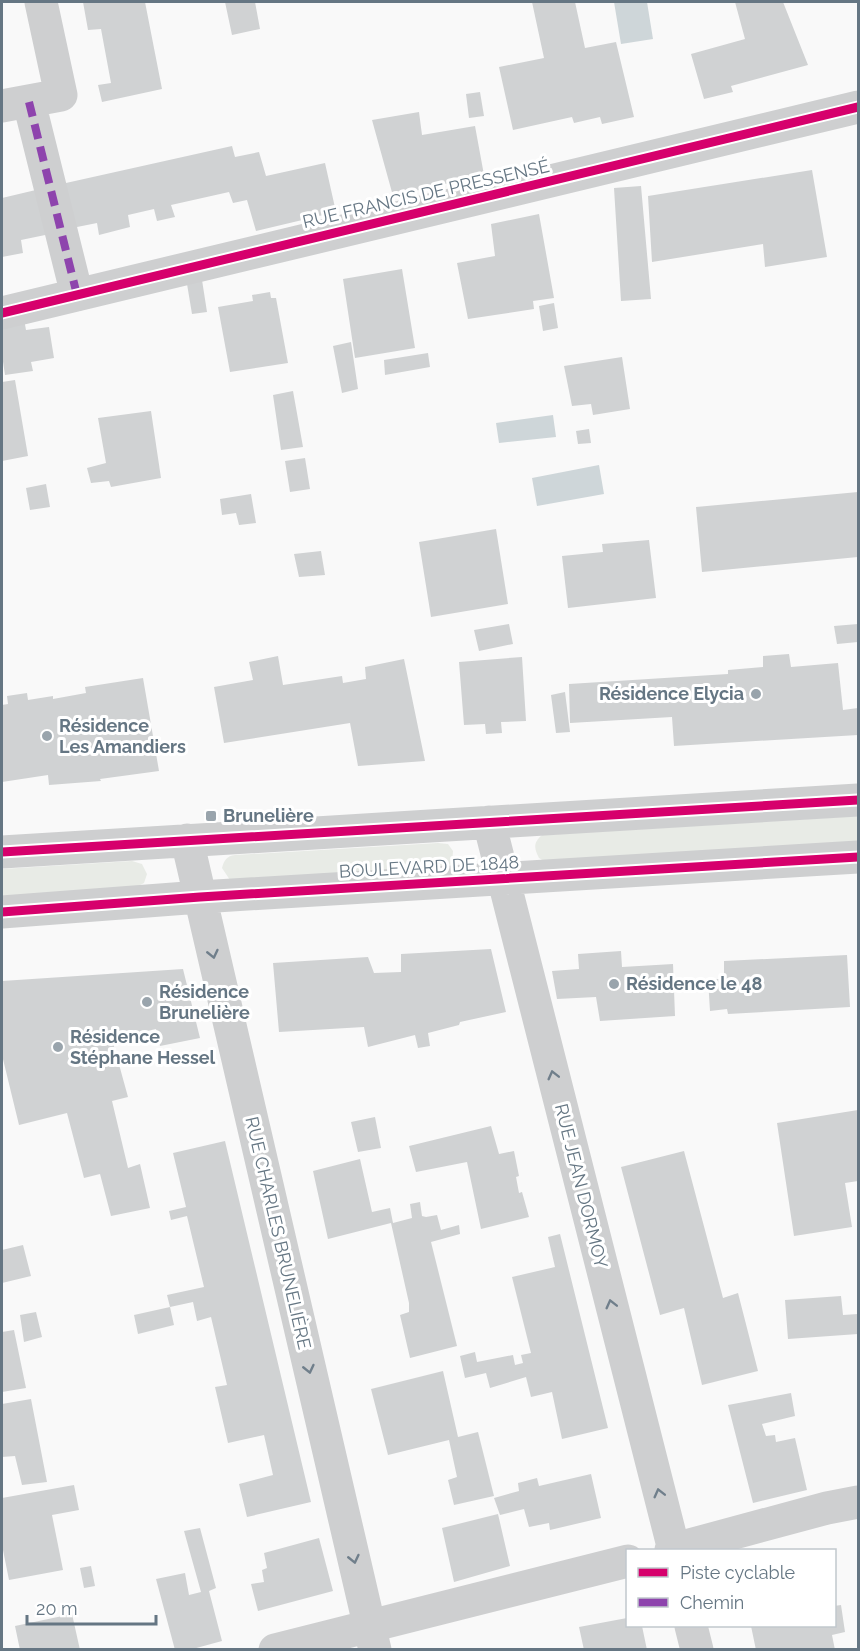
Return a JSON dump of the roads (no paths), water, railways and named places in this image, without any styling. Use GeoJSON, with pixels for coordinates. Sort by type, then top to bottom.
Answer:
{"type":"FeatureCollection","features":[{"type":"Feature","properties":{"kind":"street"},"geometry":{"type":"LineString","coordinates":[[41,2],[60,95],[15,104],[77,295]]}},
{"type":"Feature","properties":{"kind":"street","name":"RUE FRANCIS DE PRESSENSÉ"},"geometry":{"type":"LineString","coordinates":[[2,313],[858,107]]}},
{"type":"Feature","properties":{"kind":"street"},"geometry":{"type":"LineString","coordinates":[[2,852],[858,800]]}},
{"type":"Feature","properties":{"kind":"street","name":"RUE JEAN DORMOY"},"geometry":{"type":"LineString","coordinates":[[489,822],[673,1549]]}},
{"type":"Feature","properties":{"kind":"street","name":"RUE CHARLES BRUNELIÈRE"},"geometry":{"type":"LineString","coordinates":[[188,840],[372,1638]]}},
{"type":"Feature","properties":{"kind":"street","name":"BOULEVARD DE 1848"},"geometry":{"type":"LineString","coordinates":[[2,912],[200,897],[858,857]]}},
{"type":"Feature","properties":{"kind":"street"},"geometry":{"type":"LineString","coordinates":[[677,1549],[843,1505]]}},
{"type":"Feature","properties":{"kind":"street"},"geometry":{"type":"LineString","coordinates":[[275,1650],[372,1638],[626,1562]]}},
{"type":"Feature","properties":{"kind":"street"},"geometry":{"type":"LineString","coordinates":[[691,1627],[697,1650]]}},
{"type":"Feature","properties":{"kind":"place","name":"Résidence Elycia"},"geometry":{"type":"Point","coordinates":[756,694]}},
{"type":"Feature","properties":{"kind":"place","name":"Résidence Les Amandiers"},"geometry":{"type":"Point","coordinates":[47,736]}},
{"type":"Feature","properties":{"kind":"place","name":"Brunelière"},"geometry":{"type":"Point","coordinates":[211,816]}},
{"type":"Feature","properties":{"kind":"place","name":"Résidence le 48"},"geometry":{"type":"Point","coordinates":[614,984]}},
{"type":"Feature","properties":{"kind":"place","name":"Résidence Brunelière"},"geometry":{"type":"Point","coordinates":[147,1002]}},
{"type":"Feature","properties":{"kind":"place","name":"Résidence Stéphane Hessel"},"geometry":{"type":"Point","coordinates":[58,1047]}}]}
